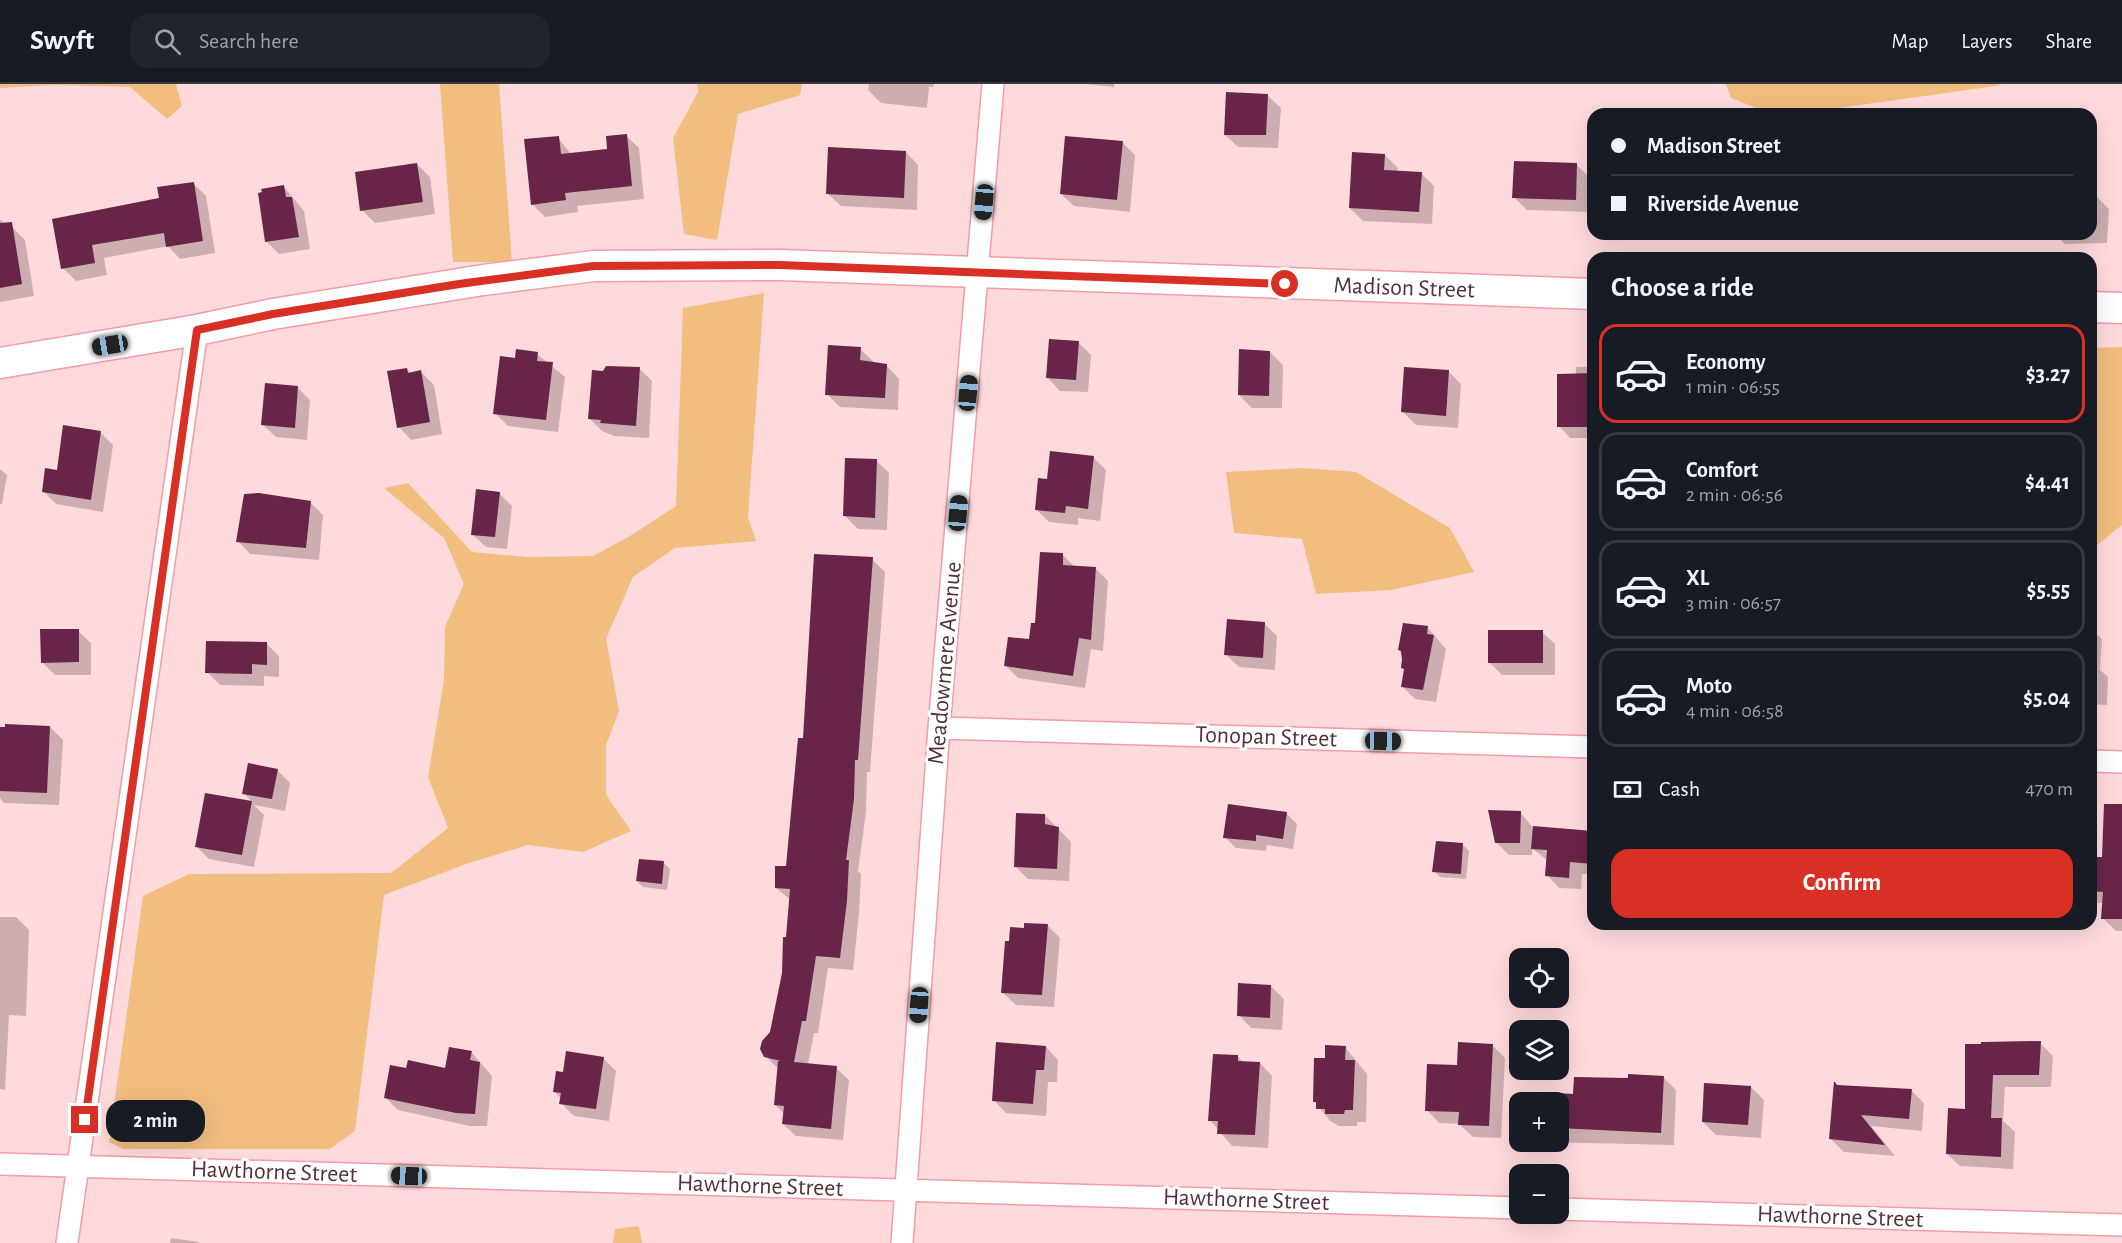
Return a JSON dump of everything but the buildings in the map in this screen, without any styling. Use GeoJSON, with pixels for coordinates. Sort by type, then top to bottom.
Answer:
{"type":"FeatureCollection","features":[{"type":"Feature","properties":{"kind":"street","name":"Meadowmere Avenue"},"geometry":{"type":"LineString","coordinates":[[902,1243],[939,728],[993,84]]}},
{"type":"Feature","properties":{"kind":"street","name":"Madison Street"},"geometry":{"type":"LineString","coordinates":[[0,363],[197,330],[273,314],[459,284],[594,266],[780,265],[978,274],[1587,294]]}},
{"type":"Feature","properties":{"kind":"street"},"geometry":{"type":"LineString","coordinates":[[2097,307],[2122,308]]}},
{"type":"Feature","properties":{"kind":"street"},"geometry":{"type":"LineString","coordinates":[[67,1243],[197,330]]}},
{"type":"Feature","properties":{"kind":"street","name":"Tonopan Street"},"geometry":{"type":"LineString","coordinates":[[939,728],[1587,747]]}},
{"type":"Feature","properties":{"kind":"street"},"geometry":{"type":"LineString","coordinates":[[2097,761],[2122,762]]}},
{"type":"Feature","properties":{"kind":"street","name":"Hawthorne Street"},"geometry":{"type":"LineString","coordinates":[[0,1164],[1509,1208]]}},
{"type":"Feature","properties":{"kind":"street","name":"Hawthorne Street"},"geometry":{"type":"LineString","coordinates":[[1569,1209],[2122,1225]]}},
{"type":"Feature","properties":{"kind":"shaded area"},"geometry":{"type":"Polygon","coordinates":[[[0,84],[176,84],[182,106],[167,119],[130,87],[55,85],[0,88],[0,84]]]}},
{"type":"Feature","properties":{"kind":"shaded area"},"geometry":{"type":"Polygon","coordinates":[[[440,84],[499,84],[512,262],[453,262],[440,84]]]}},
{"type":"Feature","properties":{"kind":"shaded area"},"geometry":{"type":"Polygon","coordinates":[[[697,84],[802,84],[800,95],[738,114],[717,240],[684,234],[673,138],[698,92],[697,84]]]}},
{"type":"Feature","properties":{"kind":"shaded area"},"geometry":{"type":"Polygon","coordinates":[[[1726,84],[2003,85],[1839,108],[1757,108],[1731,98],[1726,84]]]}},
{"type":"Feature","properties":{"kind":"shaded area"},"geometry":{"type":"Polygon","coordinates":[[[764,293],[748,517],[756,541],[675,548],[633,577],[606,639],[619,711],[606,745],[606,795],[631,831],[583,852],[528,845],[469,863],[384,895],[355,1131],[330,1149],[123,1149],[109,1142],[143,896],[189,874],[391,873],[448,828],[428,777],[444,680],[445,627],[464,584],[444,538],[384,488],[408,483],[472,552],[528,557],[593,556],[630,536],[676,506],[683,308],[764,293]]]}},
{"type":"Feature","properties":{"kind":"shaded area"},"geometry":{"type":"Polygon","coordinates":[[[2122,347],[2122,525],[2097,545],[2097,348],[2122,347]]]}},
{"type":"Feature","properties":{"kind":"shaded area"},"geometry":{"type":"Polygon","coordinates":[[[1303,468],[1356,472],[1450,528],[1474,572],[1391,590],[1316,594],[1302,539],[1234,533],[1226,472],[1303,468]]]}},
{"type":"Feature","properties":{"kind":"shaded area"},"geometry":{"type":"Polygon","coordinates":[[[639,1226],[642,1243],[613,1243],[615,1229],[639,1226]]]}},
{"type":"Feature","properties":{"kind":"route"},"geometry":{"type":"LineString","coordinates":[[85,1120],[197,330],[273,314],[483,280],[594,266],[780,265],[1285,284]]}}]}
